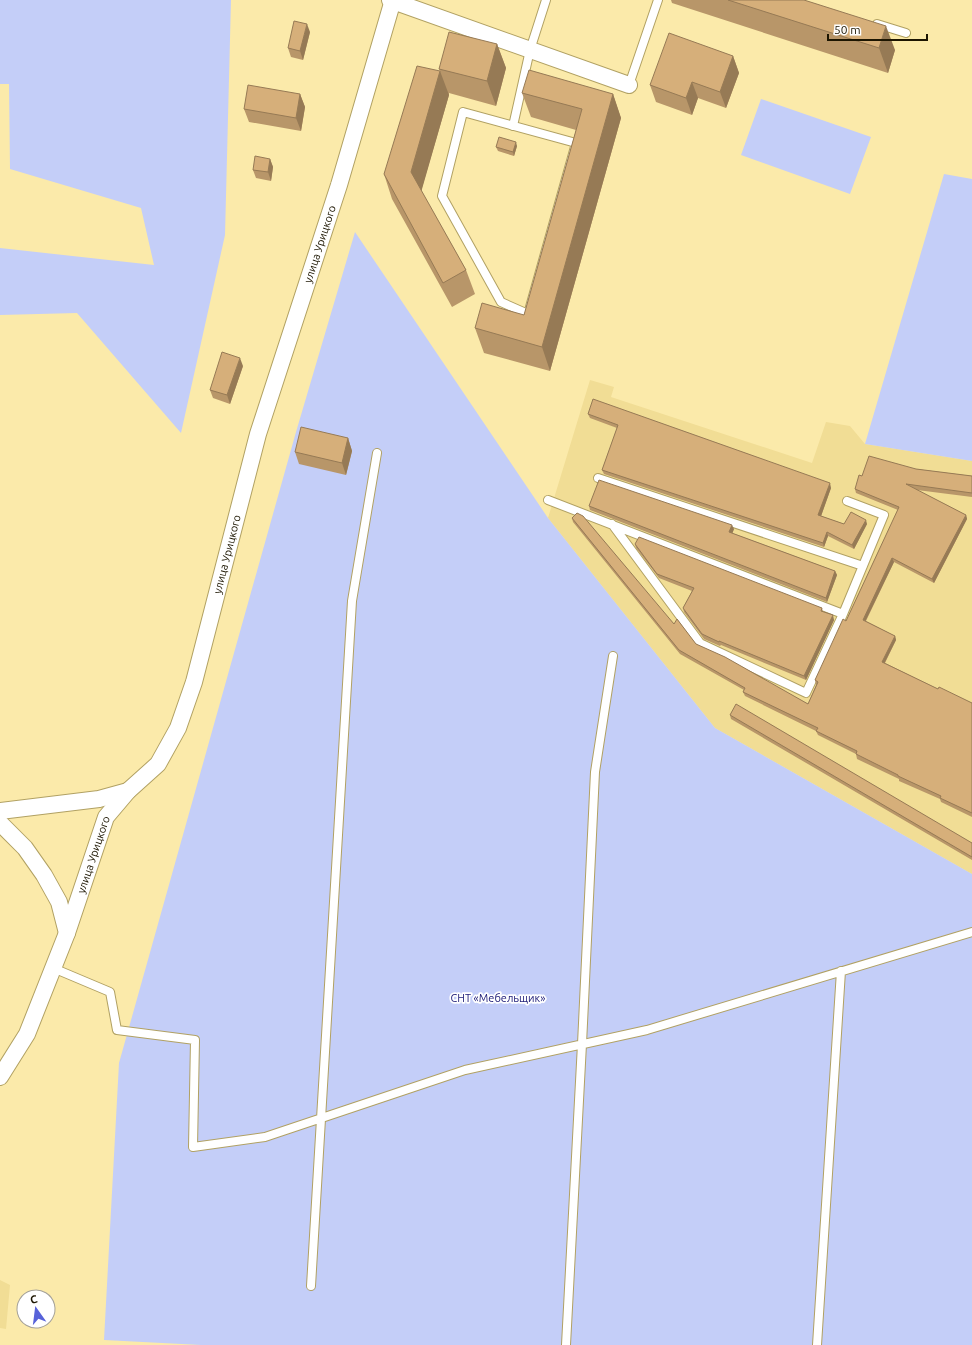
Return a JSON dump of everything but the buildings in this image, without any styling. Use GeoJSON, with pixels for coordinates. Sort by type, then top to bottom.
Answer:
{"type":"FeatureCollection","features":[{"type":"Feature","properties":{"kind":"street"},"geometry":{"type":"LineString","coordinates":[[392,0],[629,85]]}},
{"type":"Feature","properties":{"kind":"street","name":"улица Урицкого"},"geometry":{"type":"LineString","coordinates":[[0,1077],[27,1034],[67,933],[106,817],[128,791],[158,764],[178,728],[192,688],[258,434],[339,186],[392,0]]}},
{"type":"Feature","properties":{"kind":"street"},"geometry":{"type":"LineString","coordinates":[[0,811],[99,799],[128,791]]}},
{"type":"Feature","properties":{"kind":"street"},"geometry":{"type":"LineString","coordinates":[[0,823],[25,848],[44,875],[59,902],[67,933]]}},
{"type":"Feature","properties":{"kind":"lane"},"geometry":{"type":"LineString","coordinates":[[513,126],[530,50],[546,0]]}},
{"type":"Feature","properties":{"kind":"lane"},"geometry":{"type":"LineString","coordinates":[[629,85],[658,0]]}},
{"type":"Feature","properties":{"kind":"lane"},"geometry":{"type":"LineString","coordinates":[[869,21],[906,33]]}},
{"type":"Feature","properties":{"kind":"lane"},"geometry":{"type":"LineString","coordinates":[[463,112],[513,126],[576,143],[528,314],[501,302],[442,196],[463,112]]}},
{"type":"Feature","properties":{"kind":"lane"},"geometry":{"type":"LineString","coordinates":[[311,1286],[352,601],[377,452]]}},
{"type":"Feature","properties":{"kind":"lane"},"geometry":{"type":"LineString","coordinates":[[598,478],[863,566]]}},
{"type":"Feature","properties":{"kind":"lane"},"geometry":{"type":"LineString","coordinates":[[548,500],[843,614]]}},
{"type":"Feature","properties":{"kind":"lane"},"geometry":{"type":"LineString","coordinates":[[612,524],[700,643],[806,693],[843,614],[884,515],[847,501]]}},
{"type":"Feature","properties":{"kind":"lane"},"geometry":{"type":"LineString","coordinates":[[566,1345],[595,772],[613,656]]}},
{"type":"Feature","properties":{"kind":"lane"},"geometry":{"type":"LineString","coordinates":[[53,968],[110,992],[117,1030],[196,1040],[193,1146],[265,1137],[465,1070],[647,1030],[972,932]]}},
{"type":"Feature","properties":{"kind":"lane"},"geometry":{"type":"LineString","coordinates":[[817,1345],[841,972]]}},
{"type":"Feature","properties":{"kind":"shaded area"},"geometry":{"type":"Polygon","coordinates":[[[590,380],[614,387],[611,397],[812,463],[826,422],[850,426],[865,444],[972,461],[972,874],[715,728],[548,518],[590,380]]]}},
{"type":"Feature","properties":{"kind":"shaded area"},"geometry":{"type":"Polygon","coordinates":[[[0,1280],[10,1285],[6,1329],[0,1328],[0,1280]]]}},
{"type":"Feature","properties":{"kind":"green space"},"geometry":{"type":"Polygon","coordinates":[[[0,0],[231,0],[225,235],[181,433],[77,313],[0,315],[0,248],[154,265],[141,208],[10,169],[9,84],[0,84],[0,0]]]}},
{"type":"Feature","properties":{"kind":"green space"},"geometry":{"type":"Polygon","coordinates":[[[761,99],[871,137],[850,194],[741,155],[761,99]]]}},
{"type":"Feature","properties":{"kind":"green space"},"geometry":{"type":"Polygon","coordinates":[[[944,174],[972,179],[972,461],[865,444],[944,174]]]}},
{"type":"Feature","properties":{"kind":"green space","name":"СНТ «Мебельщик»"},"geometry":{"type":"Polygon","coordinates":[[[355,232],[548,518],[715,728],[972,874],[972,1345],[201,1345],[104,1340],[119,1063],[296,432],[355,232]]]}}]}
